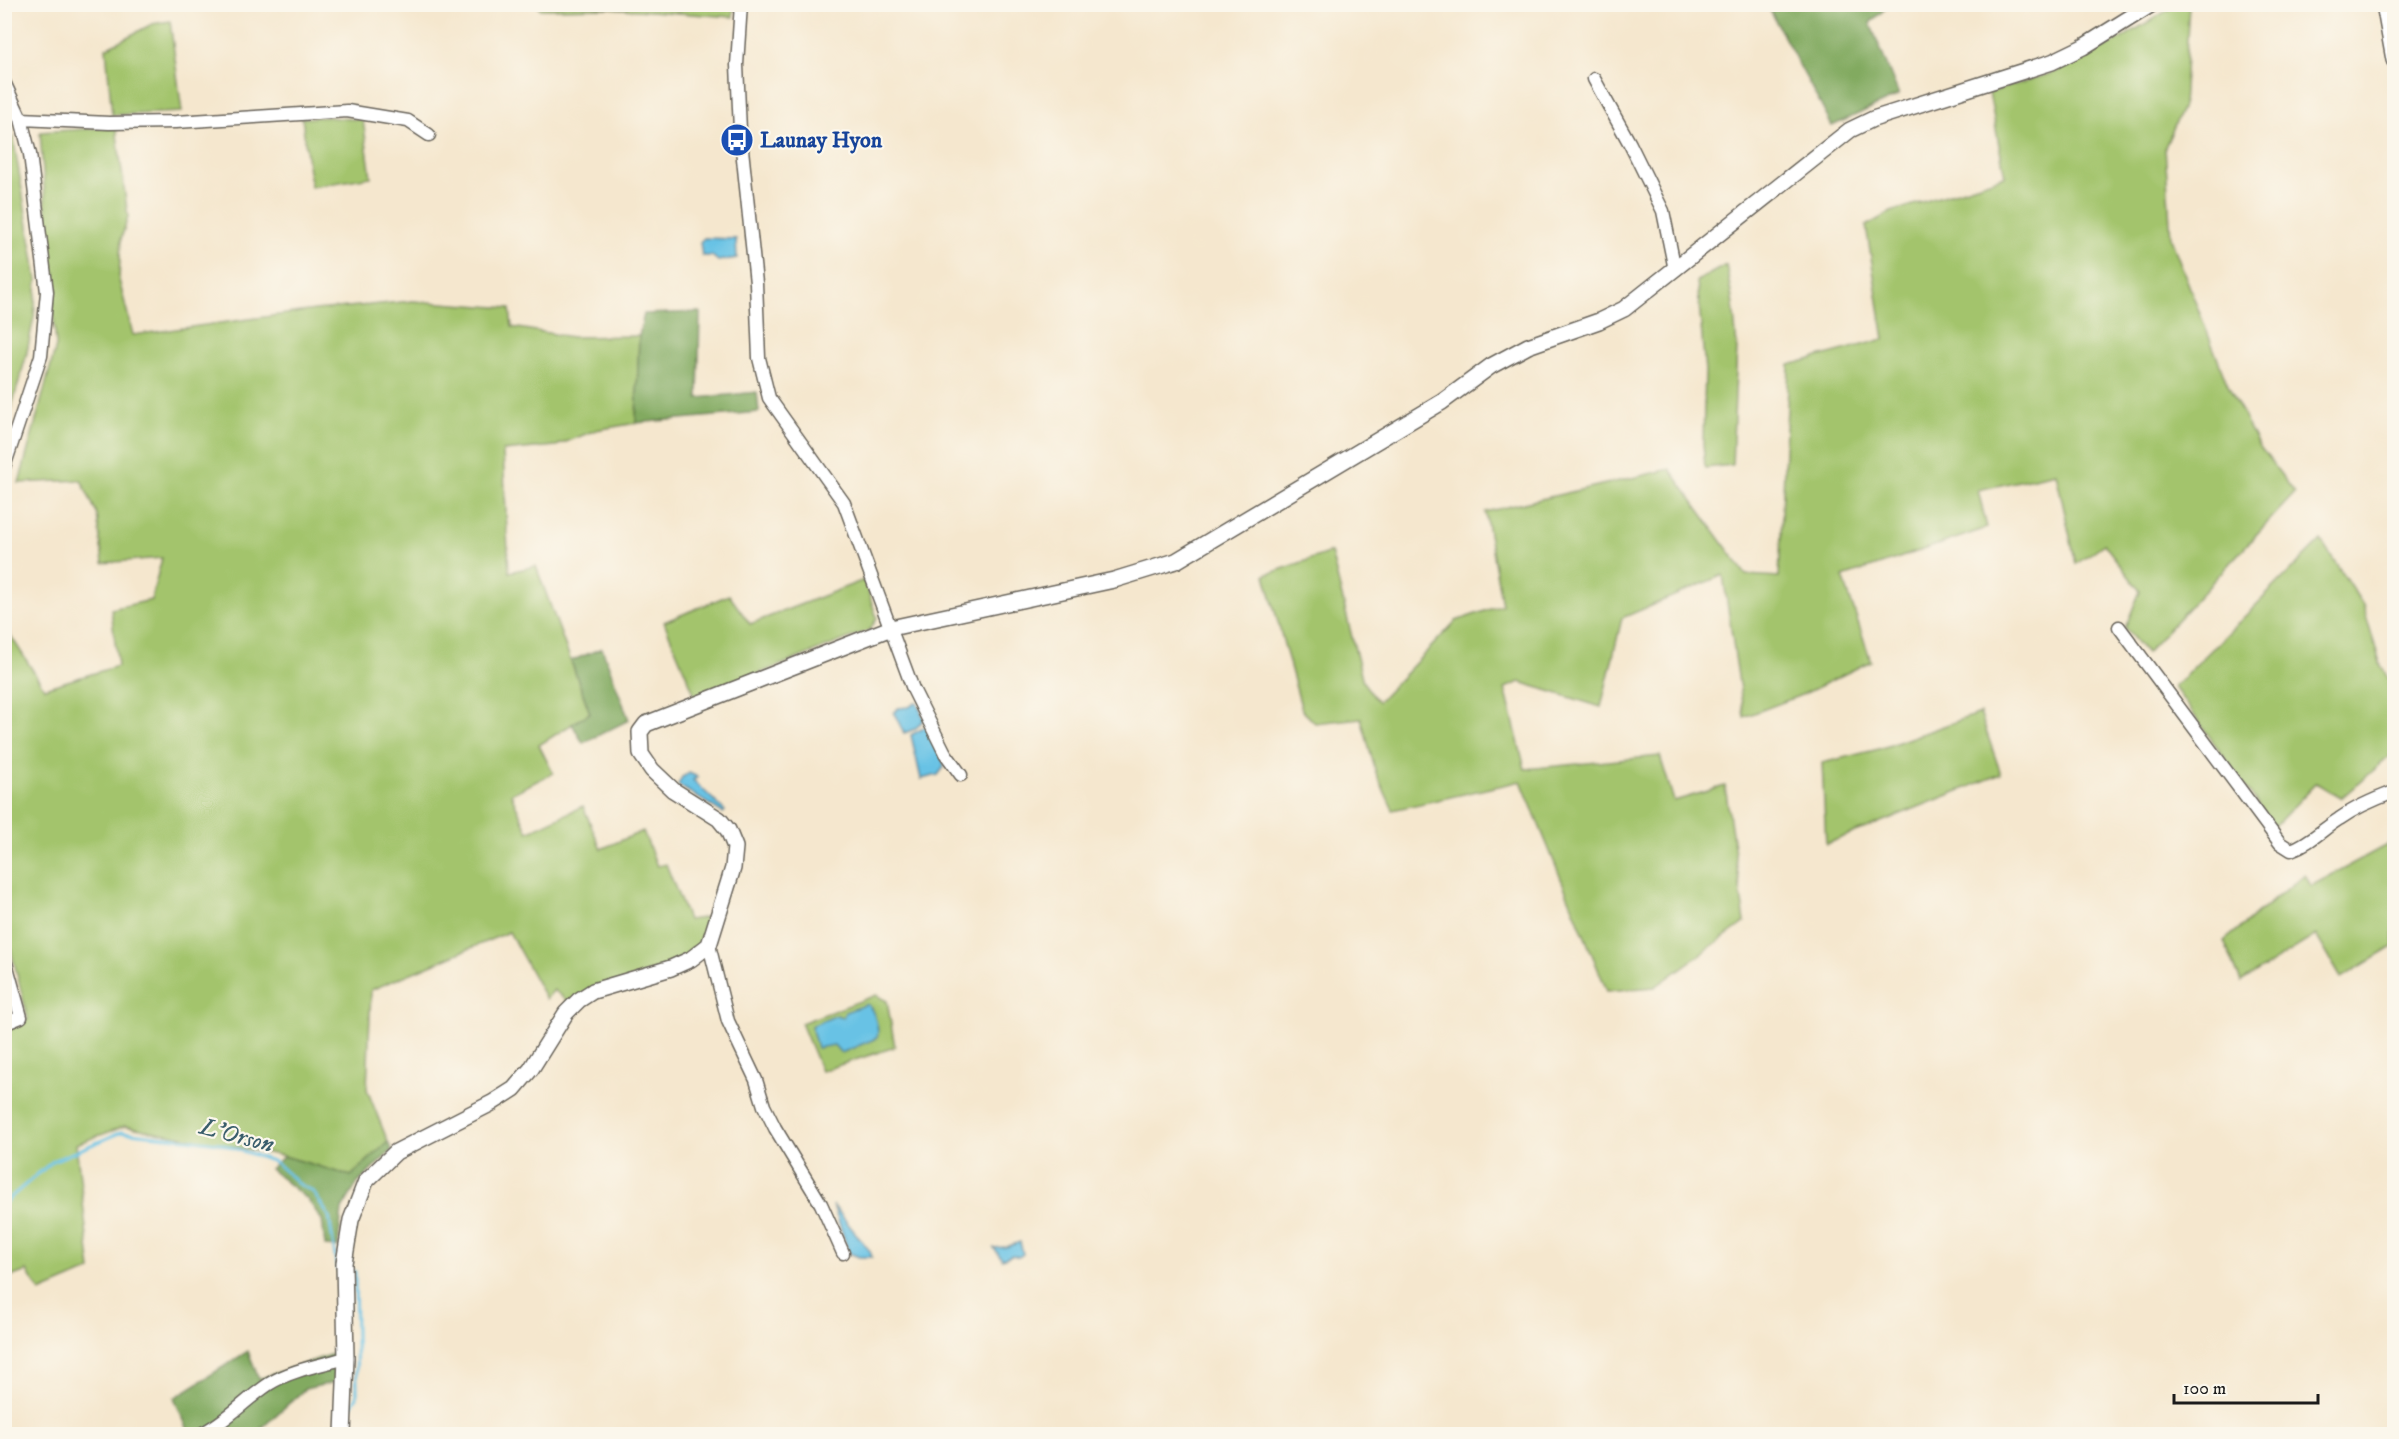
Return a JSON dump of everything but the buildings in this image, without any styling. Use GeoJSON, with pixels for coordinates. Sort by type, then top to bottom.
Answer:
{"type":"FeatureCollection","features":[{"type":"Feature","properties":{"kind":"street"},"geometry":{"type":"LineString","coordinates":[[741,4],[737,65],[740,130],[756,283],[759,358],[769,398],[844,504],[913,689],[945,753],[961,775]]}},
{"type":"Feature","properties":{"kind":"street"},"geometry":{"type":"LineString","coordinates":[[843,1253],[821,1204],[764,1106],[756,1080],[728,1021],[709,945],[733,868],[735,848],[728,830],[719,819],[673,790],[652,770],[641,754],[640,732],[646,724],[891,628],[1114,580],[1176,561],[1442,402],[1491,366],[1528,346],[1599,321],[1624,309],[1850,130],[1873,120],[2052,62],[2083,47],[2152,4]]}},
{"type":"Feature","properties":{"kind":"street"},"geometry":{"type":"LineString","coordinates":[[2384,4],[2394,60]]}},
{"type":"Feature","properties":{"kind":"street"},"geometry":{"type":"LineString","coordinates":[[1594,79],[1663,211],[1675,270]]}},
{"type":"Feature","properties":{"kind":"street"},"geometry":{"type":"LineString","coordinates":[[4,82],[21,120],[30,154],[45,262],[46,317],[41,356],[4,467]]}},
{"type":"Feature","properties":{"kind":"street"},"geometry":{"type":"LineString","coordinates":[[21,120],[109,123],[176,122],[347,111],[408,121],[429,135]]}},
{"type":"Feature","properties":{"kind":"street"},"geometry":{"type":"LineString","coordinates":[[2119,627],[2280,843],[2291,850],[2301,846],[2340,818],[2373,799],[2394,792]]}},
{"type":"Feature","properties":{"kind":"street"},"geometry":{"type":"LineString","coordinates":[[343,1434],[346,1359],[344,1270],[351,1220],[366,1181],[396,1152],[492,1103],[514,1089],[531,1069],[566,1013],[579,1000],[593,991],[671,968],[692,959],[709,945]]}},
{"type":"Feature","properties":{"kind":"street"},"geometry":{"type":"LineString","coordinates":[[4,956],[21,1017],[4,1024]]}},
{"type":"Feature","properties":{"kind":"street"},"geometry":{"type":"LineString","coordinates":[[201,1434],[221,1425],[271,1383],[346,1359]]}},
{"type":"Feature","properties":{"kind":"green space"},"geometry":{"type":"Polygon","coordinates":[[[536,5],[734,5],[733,17],[609,8],[541,9],[536,5]]]}},
{"type":"Feature","properties":{"kind":"green space"},"geometry":{"type":"Polygon","coordinates":[[[1767,5],[1889,5],[1870,23],[1899,95],[1832,126],[1767,5]]]}},
{"type":"Feature","properties":{"kind":"green space"},"geometry":{"type":"Polygon","coordinates":[[[2176,5],[2189,5],[2183,106],[2165,147],[2171,239],[2227,383],[2257,443],[2295,493],[2146,653],[2125,628],[2140,591],[2104,544],[2076,564],[2056,473],[1978,490],[1987,528],[1843,577],[1871,661],[1804,694],[1744,717],[1723,575],[1622,618],[1601,707],[1520,682],[1505,688],[1525,769],[1660,756],[1674,801],[1725,786],[1745,922],[1655,987],[1607,991],[1521,781],[1393,810],[1376,773],[1361,718],[1315,723],[1302,710],[1265,575],[1331,552],[1363,682],[1378,702],[1456,621],[1502,605],[1485,512],[1670,469],[1746,575],[1779,577],[1789,365],[1884,339],[1866,226],[1891,212],[2005,176],[1989,93],[2055,72],[2112,44],[2176,5]]]}},
{"type":"Feature","properties":{"kind":"green space"},"geometry":{"type":"Polygon","coordinates":[[[170,21],[182,112],[112,115],[106,48],[152,24],[170,21]]]}},
{"type":"Feature","properties":{"kind":"green space"},"geometry":{"type":"Polygon","coordinates":[[[5,118],[14,142],[37,280],[34,317],[26,357],[5,430],[5,118]]]}},
{"type":"Feature","properties":{"kind":"green space"},"geometry":{"type":"Polygon","coordinates":[[[302,118],[363,120],[371,177],[311,187],[302,118]]]}},
{"type":"Feature","properties":{"kind":"green space"},"geometry":{"type":"Polygon","coordinates":[[[116,127],[128,217],[121,239],[119,280],[133,335],[315,310],[413,301],[510,308],[512,327],[572,337],[639,336],[636,423],[596,430],[556,446],[503,451],[509,572],[536,566],[590,713],[539,745],[553,773],[511,794],[528,832],[583,806],[601,849],[643,831],[657,866],[666,864],[688,920],[712,917],[703,941],[679,961],[568,1002],[554,990],[546,999],[509,932],[371,990],[367,1089],[388,1142],[351,1176],[284,1156],[125,1126],[76,1144],[91,1270],[40,1292],[27,1271],[5,1279],[5,1031],[28,1019],[4,922],[4,617],[9,633],[44,688],[118,666],[111,609],[151,600],[162,558],[103,563],[97,514],[81,480],[19,483],[56,346],[40,132],[116,127]]]}},
{"type":"Feature","properties":{"kind":"green space"},"geometry":{"type":"Polygon","coordinates":[[[1726,265],[1737,346],[1732,465],[1705,468],[1703,443],[1705,371],[1697,281],[1726,265]]]}},
{"type":"Feature","properties":{"kind":"green space"},"geometry":{"type":"Polygon","coordinates":[[[700,312],[698,398],[757,392],[759,412],[636,423],[639,336],[644,314],[700,312]]]}},
{"type":"Feature","properties":{"kind":"green space"},"geometry":{"type":"Polygon","coordinates":[[[2321,540],[2363,605],[2381,666],[2394,689],[2394,753],[2341,798],[2316,783],[2274,827],[2174,687],[2321,540]]]}},
{"type":"Feature","properties":{"kind":"green space"},"geometry":{"type":"Polygon","coordinates":[[[864,580],[877,618],[870,630],[696,698],[664,622],[729,595],[750,624],[864,580]]]}},
{"type":"Feature","properties":{"kind":"green space"},"geometry":{"type":"Polygon","coordinates":[[[602,648],[629,720],[583,743],[572,724],[590,713],[571,661],[602,648]]]}},
{"type":"Feature","properties":{"kind":"green space"},"geometry":{"type":"Polygon","coordinates":[[[1980,713],[2001,774],[1826,844],[1822,763],[1879,749],[1980,713]]]}},
{"type":"Feature","properties":{"kind":"green space"},"geometry":{"type":"Polygon","coordinates":[[[2394,841],[2394,946],[2341,978],[2316,935],[2241,982],[2224,941],[2305,874],[2311,886],[2394,841]]]}},
{"type":"Feature","properties":{"kind":"green space"},"geometry":{"type":"Polygon","coordinates":[[[876,995],[887,1001],[895,1047],[821,1071],[801,1023],[876,995]]]}},
{"type":"Feature","properties":{"kind":"green space"},"geometry":{"type":"Polygon","coordinates":[[[388,1142],[392,1150],[357,1184],[342,1209],[338,1247],[325,1246],[322,1220],[308,1200],[270,1169],[284,1156],[351,1176],[388,1142]]]}},
{"type":"Feature","properties":{"kind":"green space"},"geometry":{"type":"Polygon","coordinates":[[[248,1351],[259,1379],[338,1352],[336,1382],[305,1389],[255,1434],[194,1434],[189,1432],[174,1398],[248,1351]]]}},
{"type":"Feature","properties":{"kind":"water"},"geometry":{"type":"Polygon","coordinates":[[[704,238],[736,239],[737,258],[718,261],[712,256],[702,256],[700,242],[704,238]]]}},
{"type":"Feature","properties":{"kind":"water"},"geometry":{"type":"Polygon","coordinates":[[[917,702],[924,719],[915,729],[904,733],[894,713],[898,708],[909,707],[917,702]]]}},
{"type":"Feature","properties":{"kind":"water"},"geometry":{"type":"Polygon","coordinates":[[[927,726],[944,767],[938,775],[921,779],[911,735],[927,726]]]}},
{"type":"Feature","properties":{"kind":"water"},"geometry":{"type":"Polygon","coordinates":[[[689,773],[698,777],[693,780],[725,811],[723,813],[678,785],[682,777],[689,773]]]}},
{"type":"Feature","properties":{"kind":"water"},"geometry":{"type":"Polygon","coordinates":[[[867,1004],[876,1020],[877,1038],[841,1053],[834,1045],[817,1048],[811,1026],[837,1015],[843,1018],[845,1012],[867,1004]]]}},
{"type":"Feature","properties":{"kind":"water"},"geometry":{"type":"Polygon","coordinates":[[[833,1205],[870,1251],[872,1257],[859,1257],[849,1253],[833,1205]]]}},
{"type":"Feature","properties":{"kind":"water"},"geometry":{"type":"Polygon","coordinates":[[[1020,1242],[1023,1254],[1019,1257],[1012,1255],[1002,1259],[994,1248],[1006,1247],[1020,1242]]]}},
{"type":"Feature","properties":{"kind":"waterway","name":"L’Orson"},"geometry":{"type":"LineString","coordinates":[[4,1203],[53,1161],[122,1132],[219,1143],[275,1162],[299,1184],[313,1192],[329,1216],[337,1269]]}},
{"type":"Feature","properties":{"kind":"waterway","name":"L’Orson"},"geometry":{"type":"LineString","coordinates":[[348,1271],[355,1272],[357,1397],[351,1406]]}},
{"type":"Feature","properties":{"kind":"waterway","name":"L’Orson"},"geometry":{"type":"LineString","coordinates":[[351,1415],[352,1434]]}},
{"type":"Feature","properties":{"kind":"place","name":"Launay Hyon"},"geometry":{"type":"Point","coordinates":[737,140]}}]}
